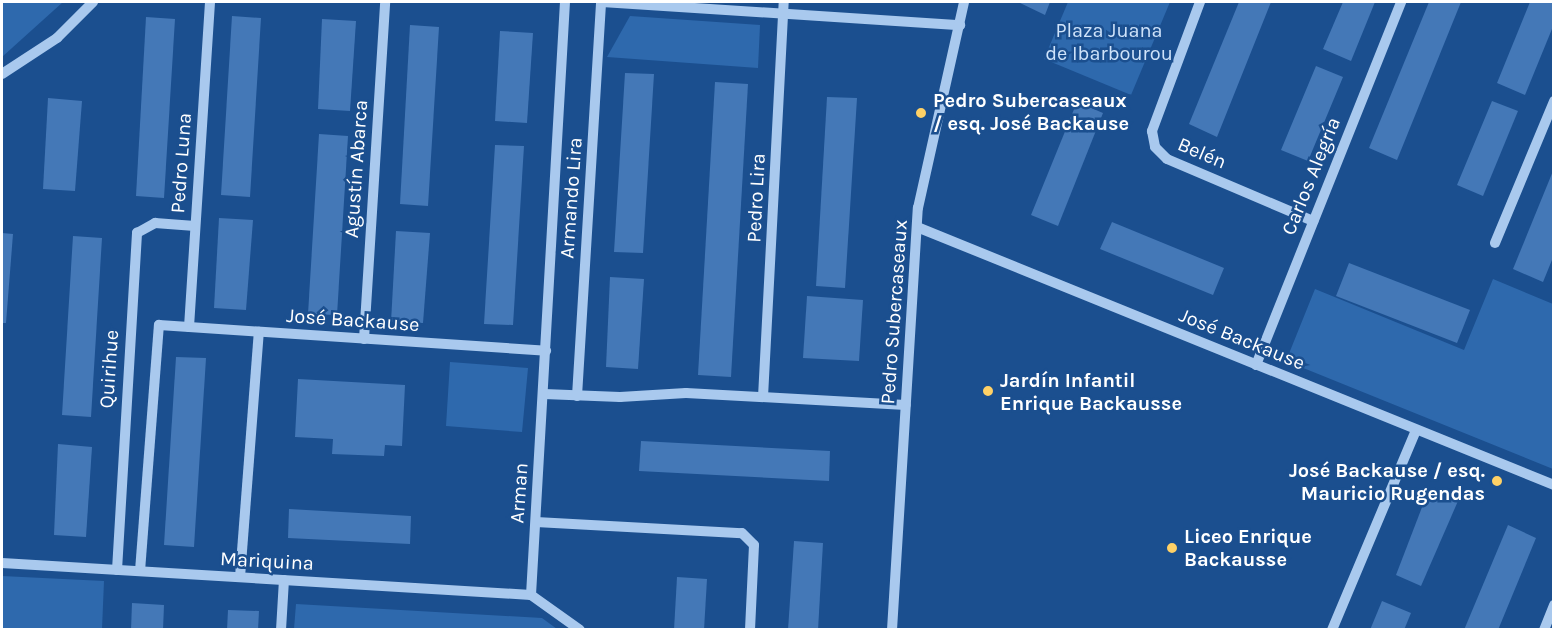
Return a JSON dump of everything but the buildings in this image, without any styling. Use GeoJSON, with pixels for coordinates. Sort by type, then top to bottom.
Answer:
{"type":"FeatureCollection","features":[{"type":"Feature","properties":{"kind":"street"},"geometry":{"type":"LineString","coordinates":[[2,74],[57,38],[93,2]]}},
{"type":"Feature","properties":{"kind":"street","name":"Pedro Luna"},"geometry":{"type":"LineString","coordinates":[[189,327],[210,2]]}},
{"type":"Feature","properties":{"kind":"street","name":"Agustín Abarca"},"geometry":{"type":"LineString","coordinates":[[363,339],[385,2]]}},
{"type":"Feature","properties":{"kind":"street","name":"Armando Lira"},"geometry":{"type":"LineString","coordinates":[[544,394],[565,2]]}},
{"type":"Feature","properties":{"kind":"street"},"geometry":{"type":"LineString","coordinates":[[602,2],[960,25]]}},
{"type":"Feature","properties":{"kind":"street","name":"Armando Lira"},"geometry":{"type":"LineString","coordinates":[[577,396],[602,2]]}},
{"type":"Feature","properties":{"kind":"street","name":"Pedro Lira"},"geometry":{"type":"LineString","coordinates":[[764,397],[784,2]]}},
{"type":"Feature","properties":{"kind":"street","name":"Pedro Subercaseaux"},"geometry":{"type":"LineString","coordinates":[[892,630],[921,187],[964,2]]}},
{"type":"Feature","properties":{"kind":"street","name":"Belén"},"geometry":{"type":"LineString","coordinates":[[1200,2],[1152,131],[1155,147],[1167,159],[1313,220]]}},
{"type":"Feature","properties":{"kind":"street","name":"Carlos Alegría"},"geometry":{"type":"LineString","coordinates":[[1256,364],[1401,2]]}},
{"type":"Feature","properties":{"kind":"street"},"geometry":{"type":"LineString","coordinates":[[1495,243],[1554,101]]}},
{"type":"Feature","properties":{"kind":"street","name":"Quirihue"},"geometry":{"type":"LineString","coordinates":[[117,570],[137,233],[154,223],[195,226]]}},
{"type":"Feature","properties":{"kind":"street","name":"José Backause"},"geometry":{"type":"LineString","coordinates":[[917,227],[1554,485]]}},
{"type":"Feature","properties":{"kind":"street","name":"José Backause"},"geometry":{"type":"LineString","coordinates":[[140,571],[159,325],[546,351]]}},
{"type":"Feature","properties":{"kind":"street"},"geometry":{"type":"LineString","coordinates":[[240,578],[259,332]]}},
{"type":"Feature","properties":{"kind":"street"},"geometry":{"type":"LineString","coordinates":[[544,394],[577,396],[686,393],[906,405]]}},
{"type":"Feature","properties":{"kind":"street","name":"Arman"},"geometry":{"type":"LineString","coordinates":[[531,595],[544,394]]}},
{"type":"Feature","properties":{"kind":"street"},"geometry":{"type":"LineString","coordinates":[[1332,630],[1416,430]]}},
{"type":"Feature","properties":{"kind":"street"},"geometry":{"type":"LineString","coordinates":[[536,522],[742,533],[753,544],[754,553],[750,630]]}},
{"type":"Feature","properties":{"kind":"street","name":"Mariquina"},"geometry":{"type":"LineString","coordinates":[[2,563],[531,595]]}},
{"type":"Feature","properties":{"kind":"street"},"geometry":{"type":"LineString","coordinates":[[281,630],[284,580]]}},
{"type":"Feature","properties":{"kind":"street"},"geometry":{"type":"LineString","coordinates":[[531,595],[580,630]]}},
{"type":"Feature","properties":{"kind":"street"},"geometry":{"type":"LineString","coordinates":[[1544,630],[1554,605]]}},
{"type":"Feature","properties":{"kind":"green space"},"geometry":{"type":"Polygon","coordinates":[[[2,2],[63,2],[2,57],[2,2]]]}},
{"type":"Feature","properties":{"kind":"green space","name":"Plaza Juana de Ibarbourou"},"geometry":{"type":"Polygon","coordinates":[[[1068,2],[1170,2],[1131,95],[1044,59],[1068,2]]]}},
{"type":"Feature","properties":{"kind":"green space"},"geometry":{"type":"Polygon","coordinates":[[[630,16],[760,25],[758,68],[607,57],[630,16]]]}},
{"type":"Feature","properties":{"kind":"green space"},"geometry":{"type":"Polygon","coordinates":[[[1493,279],[1553,304],[1553,469],[1286,361],[1315,289],[1464,350],[1493,279]]]}},
{"type":"Feature","properties":{"kind":"green space"},"geometry":{"type":"Polygon","coordinates":[[[450,362],[528,368],[522,432],[446,426],[450,362]]]}},
{"type":"Feature","properties":{"kind":"green space"},"geometry":{"type":"Polygon","coordinates":[[[2,576],[104,581],[102,629],[2,629],[2,576]]]}},
{"type":"Feature","properties":{"kind":"green space"},"geometry":{"type":"Polygon","coordinates":[[[296,604],[542,618],[557,629],[294,629],[296,604]]]}},
{"type":"Feature","properties":{"kind":"place","name":"Pedro Subercaseaux / esq. José Backause"},"geometry":{"type":"Point","coordinates":[921,113]}},
{"type":"Feature","properties":{"kind":"place","name":"Jardín Infantil Enrique Backausse"},"geometry":{"type":"Point","coordinates":[988,391]}},
{"type":"Feature","properties":{"kind":"place","name":"José Backause / esq. Mauricio Rugendas"},"geometry":{"type":"Point","coordinates":[1497,481]}},
{"type":"Feature","properties":{"kind":"place","name":"Liceo Enrique Backausse"},"geometry":{"type":"Point","coordinates":[1172,548]}}]}
